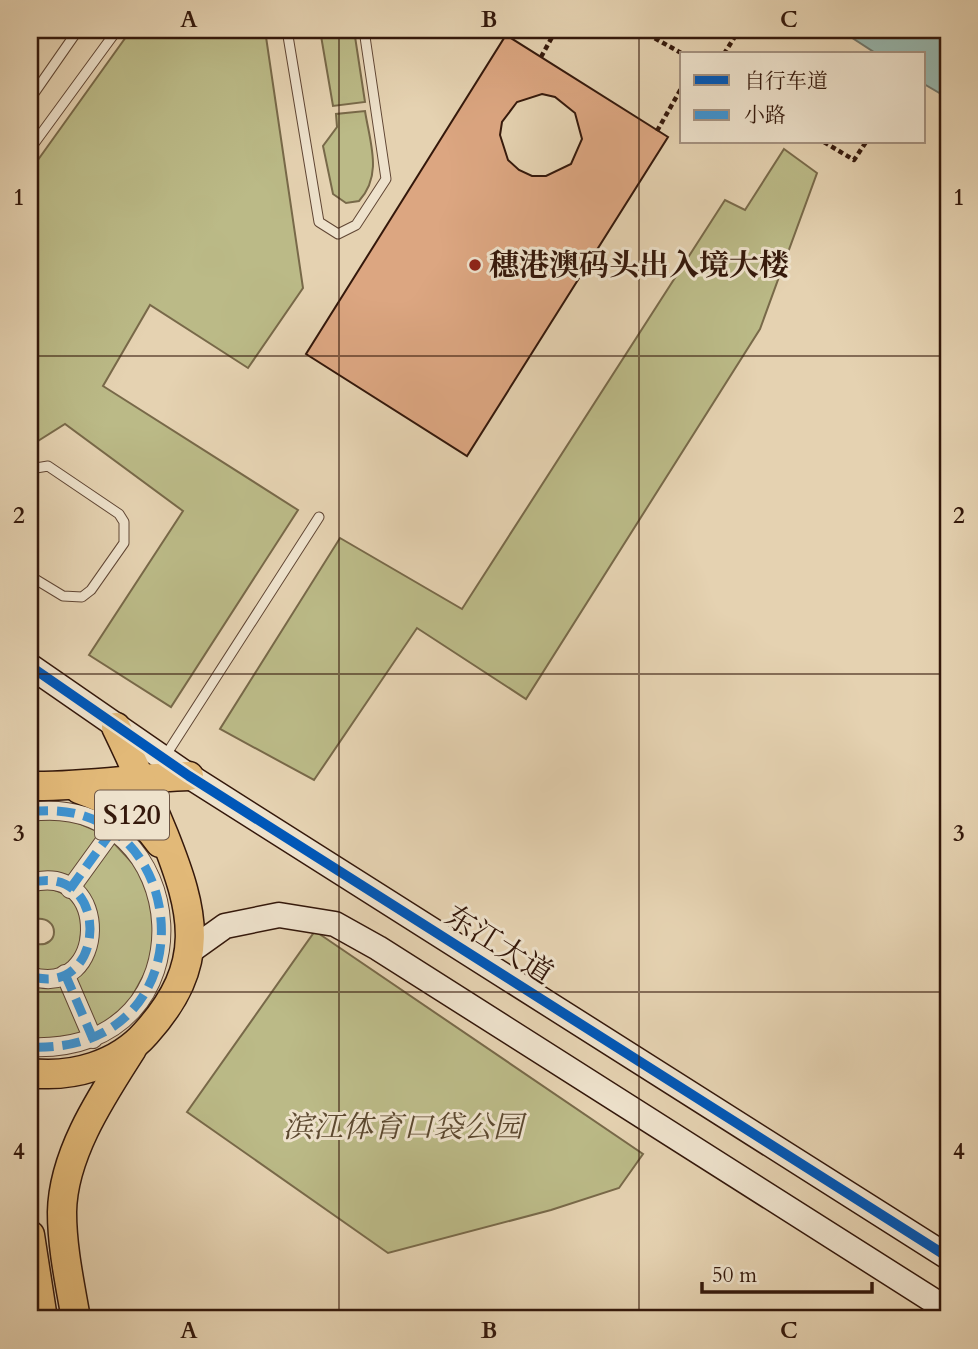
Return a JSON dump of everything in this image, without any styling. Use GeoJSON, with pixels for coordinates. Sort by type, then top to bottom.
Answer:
{"type":"FeatureCollection","features":[{"type":"Feature","properties":{"kind":"main road"},"geometry":{"type":"LineString","coordinates":[[116,727],[141,778],[176,866]]}},
{"type":"Feature","properties":{"kind":"main road"},"geometry":{"type":"LineString","coordinates":[[72,787],[141,778],[189,776]]}},
{"type":"Feature","properties":{"kind":"main road","name":"S120"},"geometry":{"type":"LineString","coordinates":[[30,786],[72,787],[114,802],[150,829],[176,866],[190,914],[190,951],[176,992],[160,1018],[134,1046],[104,1092],[67,1178],[62,1209],[64,1243],[76,1319]]}},
{"type":"Feature","properties":{"kind":"main road","name":"S120"},"geometry":{"type":"LineString","coordinates":[[30,1073],[51,1076],[95,1067],[134,1046]]}},
{"type":"Feature","properties":{"kind":"main road"},"geometry":{"type":"LineString","coordinates":[[30,1235],[44,1319]]}},
{"type":"Feature","properties":{"kind":"street","name":"东江大道"},"geometry":{"type":"LineString","coordinates":[[30,666],[189,776],[948,1258]]}},
{"type":"Feature","properties":{"kind":"street"},"geometry":{"type":"LineString","coordinates":[[30,812],[46,810],[80,815],[112,831],[138,855],[156,886],[163,922],[160,958],[147,991],[124,1019],[93,1039],[59,1048],[30,1047]]}},
{"type":"Feature","properties":{"kind":"street"},"geometry":{"type":"LineString","coordinates":[[70,889],[112,831]]}},
{"type":"Feature","properties":{"kind":"street"},"geometry":{"type":"LineString","coordinates":[[30,883],[55,882],[70,889],[89,911],[92,933],[86,954],[65,974],[51,978],[30,976]]}},
{"type":"Feature","properties":{"kind":"street"},"geometry":{"type":"LineString","coordinates":[[190,951],[225,926],[256,918],[279,915],[335,924],[378,948],[948,1310]]}},
{"type":"Feature","properties":{"kind":"street"},"geometry":{"type":"LineString","coordinates":[[65,974],[93,1039]]}},
{"type":"Feature","properties":{"kind":"lane"},"geometry":{"type":"LineString","coordinates":[[30,99],[78,30]]}},
{"type":"Feature","properties":{"kind":"lane"},"geometry":{"type":"LineString","coordinates":[[30,149],[117,30]]}},
{"type":"Feature","properties":{"kind":"lane"},"geometry":{"type":"LineString","coordinates":[[288,30],[318,222],[338,234],[356,225],[386,178],[364,30]]}},
{"type":"Feature","properties":{"kind":"lane"},"geometry":{"type":"LineString","coordinates":[[30,470],[48,466],[119,514],[126,531],[124,543],[91,590],[82,597],[63,596],[30,576]]}},
{"type":"Feature","properties":{"kind":"lane"},"geometry":{"type":"LineString","coordinates":[[163,759],[319,517]]}},
{"type":"Feature","properties":{"kind":"path"},"geometry":{"type":"LineString","coordinates":[[541,57],[556,30]]}},
{"type":"Feature","properties":{"kind":"path"},"geometry":{"type":"LineString","coordinates":[[640,30],[680,52]]}},
{"type":"Feature","properties":{"kind":"path"},"geometry":{"type":"LineString","coordinates":[[725,52],[739,30]]}},
{"type":"Feature","properties":{"kind":"path"},"geometry":{"type":"LineString","coordinates":[[657,131],[680,91]]}},
{"type":"Feature","properties":{"kind":"path"},"geometry":{"type":"LineString","coordinates":[[827,144],[854,160],[865,144]]}},
{"type":"Feature","properties":{"kind":"green space"},"geometry":{"type":"Polygon","coordinates":[[[131,30],[265,30],[303,288],[248,368],[150,305],[103,386],[298,510],[171,707],[89,655],[183,511],[65,424],[30,446],[30,171],[131,30]]]}},
{"type":"Feature","properties":{"kind":"green space"},"geometry":{"type":"Polygon","coordinates":[[[320,30],[354,30],[365,102],[333,106],[320,30]]]}},
{"type":"Feature","properties":{"kind":"green space"},"geometry":{"type":"Polygon","coordinates":[[[365,111],[373,158],[371,180],[359,201],[346,203],[333,194],[323,146],[337,127],[336,114],[365,111]]]}},
{"type":"Feature","properties":{"kind":"green space"},"geometry":{"type":"Polygon","coordinates":[[[784,149],[817,173],[760,329],[526,699],[417,628],[314,780],[220,729],[340,538],[462,609],[725,200],[745,210],[784,149]]]}},
{"type":"Feature","properties":{"kind":"green space"},"geometry":{"type":"Polygon","coordinates":[[[30,818],[71,820],[104,834],[69,882],[30,878],[30,818]]]}},
{"type":"Feature","properties":{"kind":"green space"},"geometry":{"type":"Polygon","coordinates":[[[112,841],[139,870],[155,915],[151,962],[128,1004],[97,1029],[73,976],[90,957],[78,888],[112,841]]]}},
{"type":"Feature","properties":{"kind":"green space"},"geometry":{"type":"Polygon","coordinates":[[[49,888],[62,893],[77,905],[81,922],[79,955],[57,972],[30,972],[30,938],[36,944],[44,944],[50,941],[54,932],[50,922],[44,919],[36,919],[30,925],[30,890],[49,888]]]}},
{"type":"Feature","properties":{"kind":"green space","name":"滨江体育口袋公园"},"geometry":{"type":"Polygon","coordinates":[[[315,931],[643,1154],[619,1188],[551,1210],[388,1253],[187,1112],[315,931]]]}},
{"type":"Feature","properties":{"kind":"green space"},"geometry":{"type":"Polygon","coordinates":[[[62,981],[86,1034],[30,1041],[30,982],[62,981]]]}},
{"type":"Feature","properties":{"kind":"water"},"geometry":{"type":"Polygon","coordinates":[[[840,30],[948,30],[948,98],[926,85],[926,52],[874,52],[840,30]]]}},
{"type":"Feature","properties":{"kind":"building","name":"穗港澳码头出入境大楼"},"geometry":{"type":"Polygon","coordinates":[[[506,35],[668,137],[467,456],[306,354],[506,35]],[[542,94],[517,102],[502,122],[500,135],[508,160],[519,170],[532,176],[546,176],[571,164],[582,139],[575,113],[555,97],[542,94]]]}},
{"type":"Feature","properties":{"kind":"marked path"},"geometry":{"type":"LineString","coordinates":[[30,812],[84,816],[125,841],[151,879],[161,924],[155,970],[132,1011],[90,1038],[30,1047]]}},
{"type":"Feature","properties":{"kind":"marked path"},"geometry":{"type":"LineString","coordinates":[[70,889],[112,831]]}},
{"type":"Feature","properties":{"kind":"marked path"},"geometry":{"type":"LineString","coordinates":[[30,883],[57,881],[76,891],[87,909],[90,930],[86,951],[74,969],[56,978],[30,976]]}},
{"type":"Feature","properties":{"kind":"marked path"},"geometry":{"type":"LineString","coordinates":[[65,974],[93,1039]]}},
{"type":"Feature","properties":{"kind":"cycle path"},"geometry":{"type":"LineString","coordinates":[[30,666],[189,776],[948,1257]]}},
{"type":"Feature","properties":{"kind":"place","name":"穗港澳码头出入境大楼"},"geometry":{"type":"Point","coordinates":[475,265]}}]}
